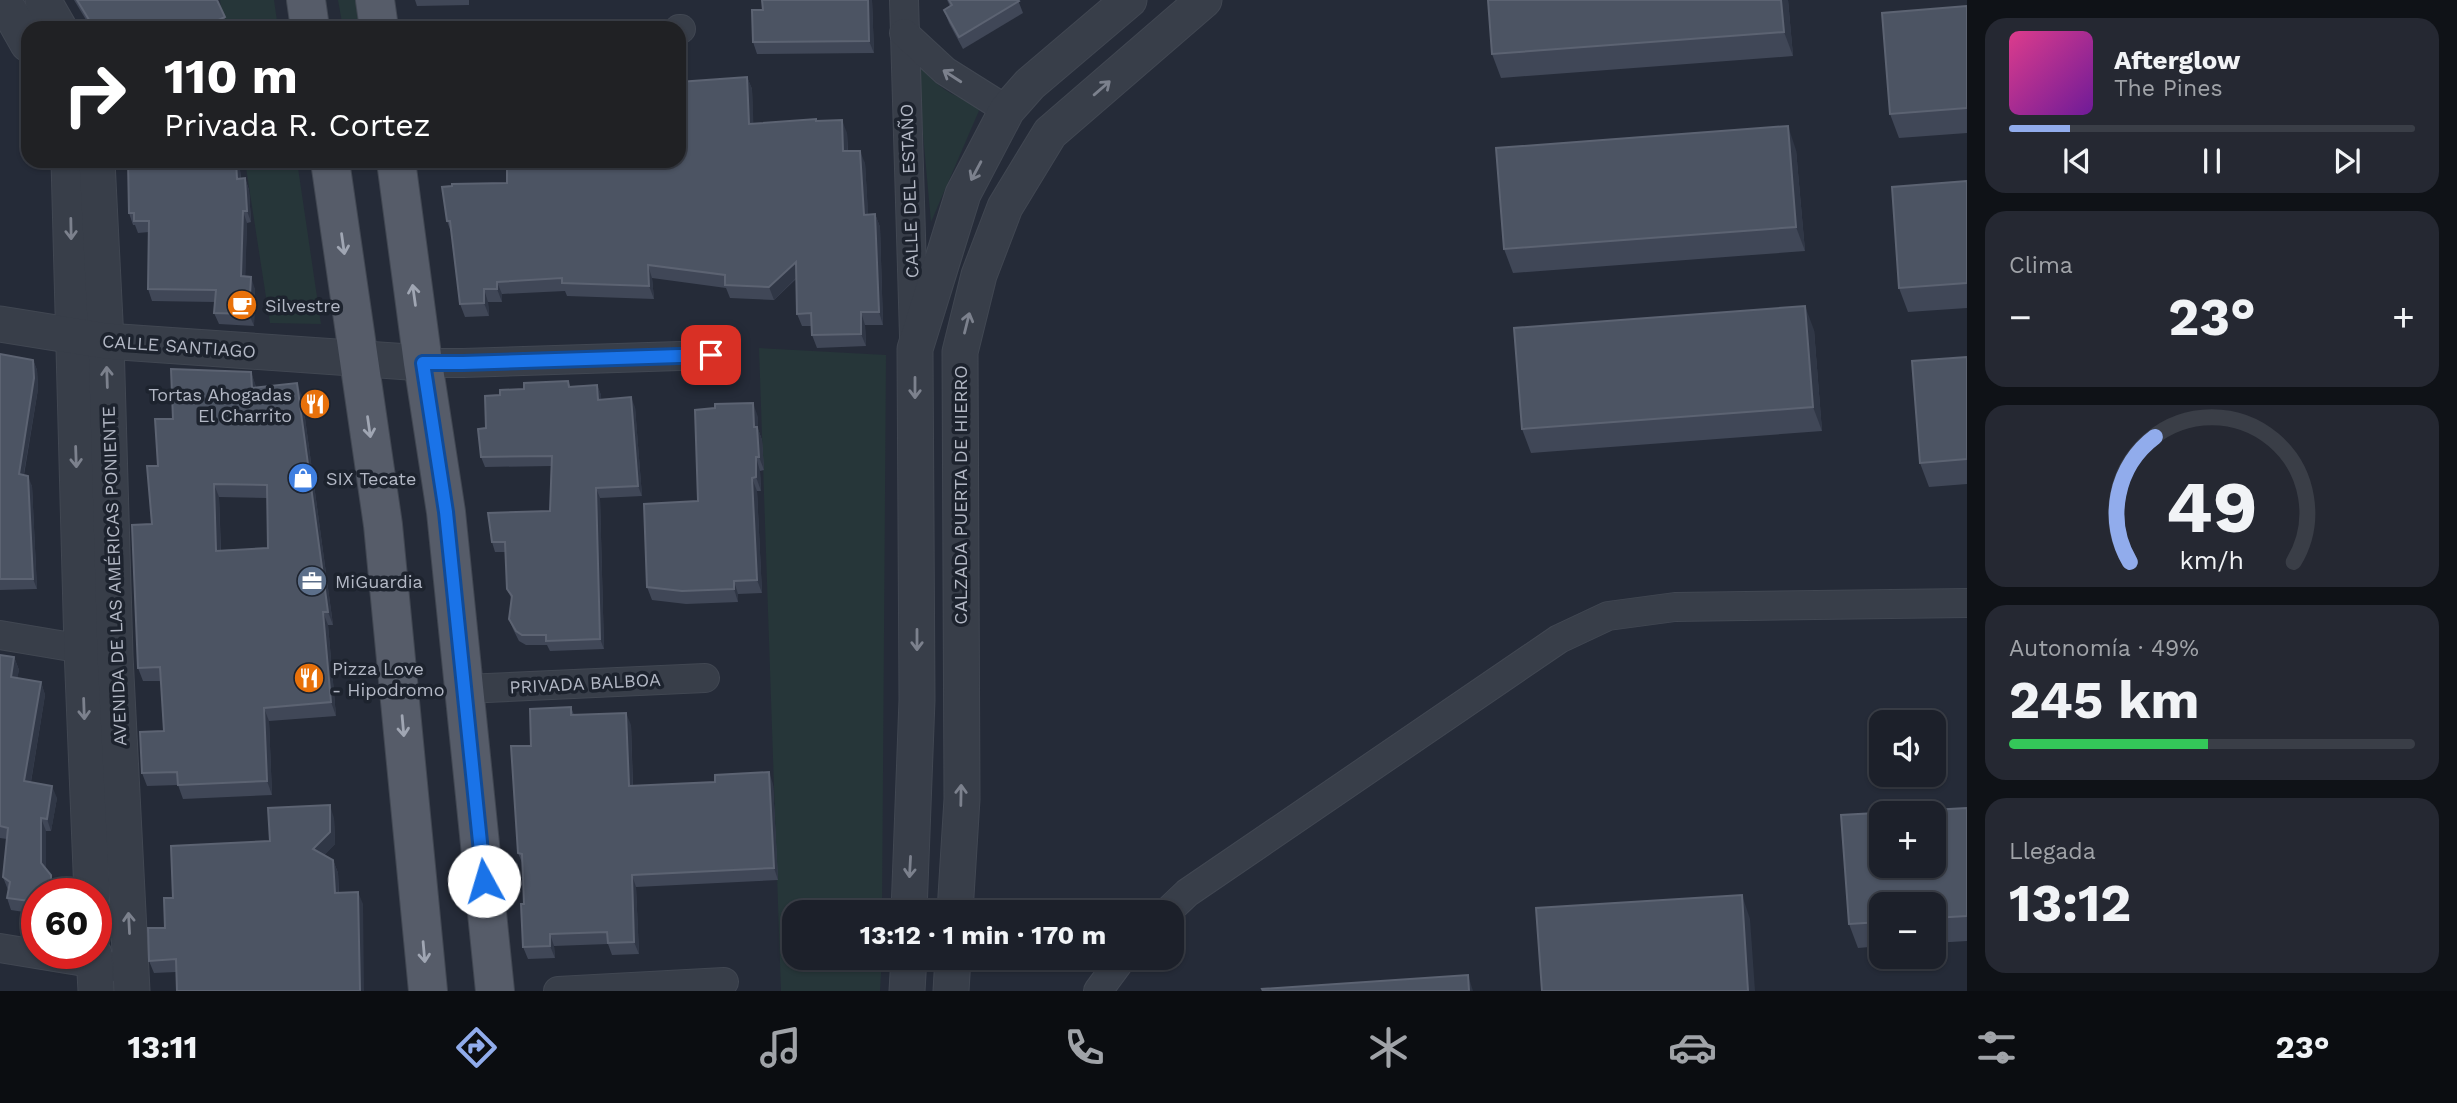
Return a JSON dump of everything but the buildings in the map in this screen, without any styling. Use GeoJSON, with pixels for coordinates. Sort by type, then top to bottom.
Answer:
{"type":"FeatureCollection","features":[{"type":"Feature","properties":{"kind":"main road"},"geometry":{"type":"LineString","coordinates":[[306,0],[309,21]]}},
{"type":"Feature","properties":{"kind":"main road"},"geometry":{"type":"LineString","coordinates":[[375,0],[378,21]]}},
{"type":"Feature","properties":{"kind":"main road"},"geometry":{"type":"LineString","coordinates":[[331,168],[383,525],[428,991]]}},
{"type":"Feature","properties":{"kind":"main road"},"geometry":{"type":"LineString","coordinates":[[397,168],[446,512],[495,991]]}},
{"type":"Feature","properties":{"kind":"street"},"geometry":{"type":"LineString","coordinates":[[43,0],[55,21]]}},
{"type":"Feature","properties":{"kind":"street","name":"CALLE DEL ESTAÑO"},"geometry":{"type":"LineString","coordinates":[[904,0],[915,349]]}},
{"type":"Feature","properties":{"kind":"street"},"geometry":{"type":"LineString","coordinates":[[910,900],[918,701],[915,349],[963,194],[1007,110],[1030,84],[1129,0]]}},
{"type":"Feature","properties":{"kind":"street","name":"CALZADA PUERTA DE HIERRO"},"geometry":{"type":"LineString","coordinates":[[956,900],[962,799],[960,352],[979,275],[1004,207],[1050,133],[1204,0]]}},
{"type":"Feature","properties":{"kind":"street"},"geometry":{"type":"LineString","coordinates":[[13,4],[21,25]]}},
{"type":"Feature","properties":{"kind":"street"},"geometry":{"type":"LineString","coordinates":[[905,33],[945,71],[1050,133]]}},
{"type":"Feature","properties":{"kind":"street","name":"AVENIDA DE LAS AMÉRICAS PONIENTE"},"geometry":{"type":"LineString","coordinates":[[70,168],[89,338],[115,655],[132,980]]}},
{"type":"Feature","properties":{"kind":"street","name":"AVENIDA DE LAS AMÉRICAS PONIENTE"},"geometry":{"type":"LineString","coordinates":[[91,878],[82,649],[89,338],[97,168]]}},
{"type":"Feature","properties":{"kind":"street","name":"CALLE SANTIAGO"},"geometry":{"type":"LineString","coordinates":[[0,324],[89,338],[423,363]]}},
{"type":"Feature","properties":{"kind":"street"},"geometry":{"type":"LineString","coordinates":[[423,363],[711,355]]}},
{"type":"Feature","properties":{"kind":"street"},"geometry":{"type":"LineString","coordinates":[[917,597],[960,595]]}},
{"type":"Feature","properties":{"kind":"street"},"geometry":{"type":"LineString","coordinates":[[1179,900],[1559,639],[1608,616],[1675,607],[1967,603]]}},
{"type":"Feature","properties":{"kind":"street"},"geometry":{"type":"LineString","coordinates":[[0,635],[115,655]]}},
{"type":"Feature","properties":{"kind":"street","name":"PRIVADA BALBOA"},"geometry":{"type":"LineString","coordinates":[[465,689],[705,678]]}},
{"type":"Feature","properties":{"kind":"street"},"geometry":{"type":"LineString","coordinates":[[0,948],[21,953]]}},
{"type":"Feature","properties":{"kind":"street"},"geometry":{"type":"LineString","coordinates":[[95,969],[132,980]]}},
{"type":"Feature","properties":{"kind":"street"},"geometry":{"type":"LineString","coordinates":[[907,991],[908,970]]}},
{"type":"Feature","properties":{"kind":"street"},"geometry":{"type":"LineString","coordinates":[[951,991],[952,970]]}},
{"type":"Feature","properties":{"kind":"street"},"geometry":{"type":"LineString","coordinates":[[1097,991],[1113,970]]}},
{"type":"Feature","properties":{"kind":"street"},"geometry":{"type":"LineString","coordinates":[[558,991],[724,982]]}},
{"type":"Feature","properties":{"kind":"shaded area"},"geometry":{"type":"Polygon","coordinates":[[[220,0],[274,0],[277,21],[223,21],[220,0]]]}},
{"type":"Feature","properties":{"kind":"shaded area"},"geometry":{"type":"Polygon","coordinates":[[[338,0],[362,0],[365,21],[342,21],[338,0]]]}},
{"type":"Feature","properties":{"kind":"shaded area"},"geometry":{"type":"Polygon","coordinates":[[[916,58],[929,76],[944,89],[981,106],[931,222],[916,58]]]}},
{"type":"Feature","properties":{"kind":"shaded area"},"geometry":{"type":"Polygon","coordinates":[[[246,168],[298,168],[321,324],[270,323],[246,168]]]}},
{"type":"Feature","properties":{"kind":"shaded area"},"geometry":{"type":"Polygon","coordinates":[[[759,348],[886,355],[882,900],[782,900],[782,970],[881,970],[880,991],[781,991],[759,348]]]}},
{"type":"Feature","properties":{"kind":"place","name":"Silvestre"},"geometry":{"type":"Point","coordinates":[242,305]}},
{"type":"Feature","properties":{"kind":"place","name":"Tortas Ahogadas El Charrito"},"geometry":{"type":"Point","coordinates":[315,404]}},
{"type":"Feature","properties":{"kind":"place","name":"SIX Tecate"},"geometry":{"type":"Point","coordinates":[303,478]}},
{"type":"Feature","properties":{"kind":"place","name":"MiGuardia"},"geometry":{"type":"Point","coordinates":[312,581]}},
{"type":"Feature","properties":{"kind":"place","name":"Pizza Love - Hipodromo"},"geometry":{"type":"Point","coordinates":[309,678]}},
{"type":"Feature","properties":{"kind":"route"},"geometry":{"type":"LineString","coordinates":[[484,881],[446,512],[423,363],[711,355]]}}]}
